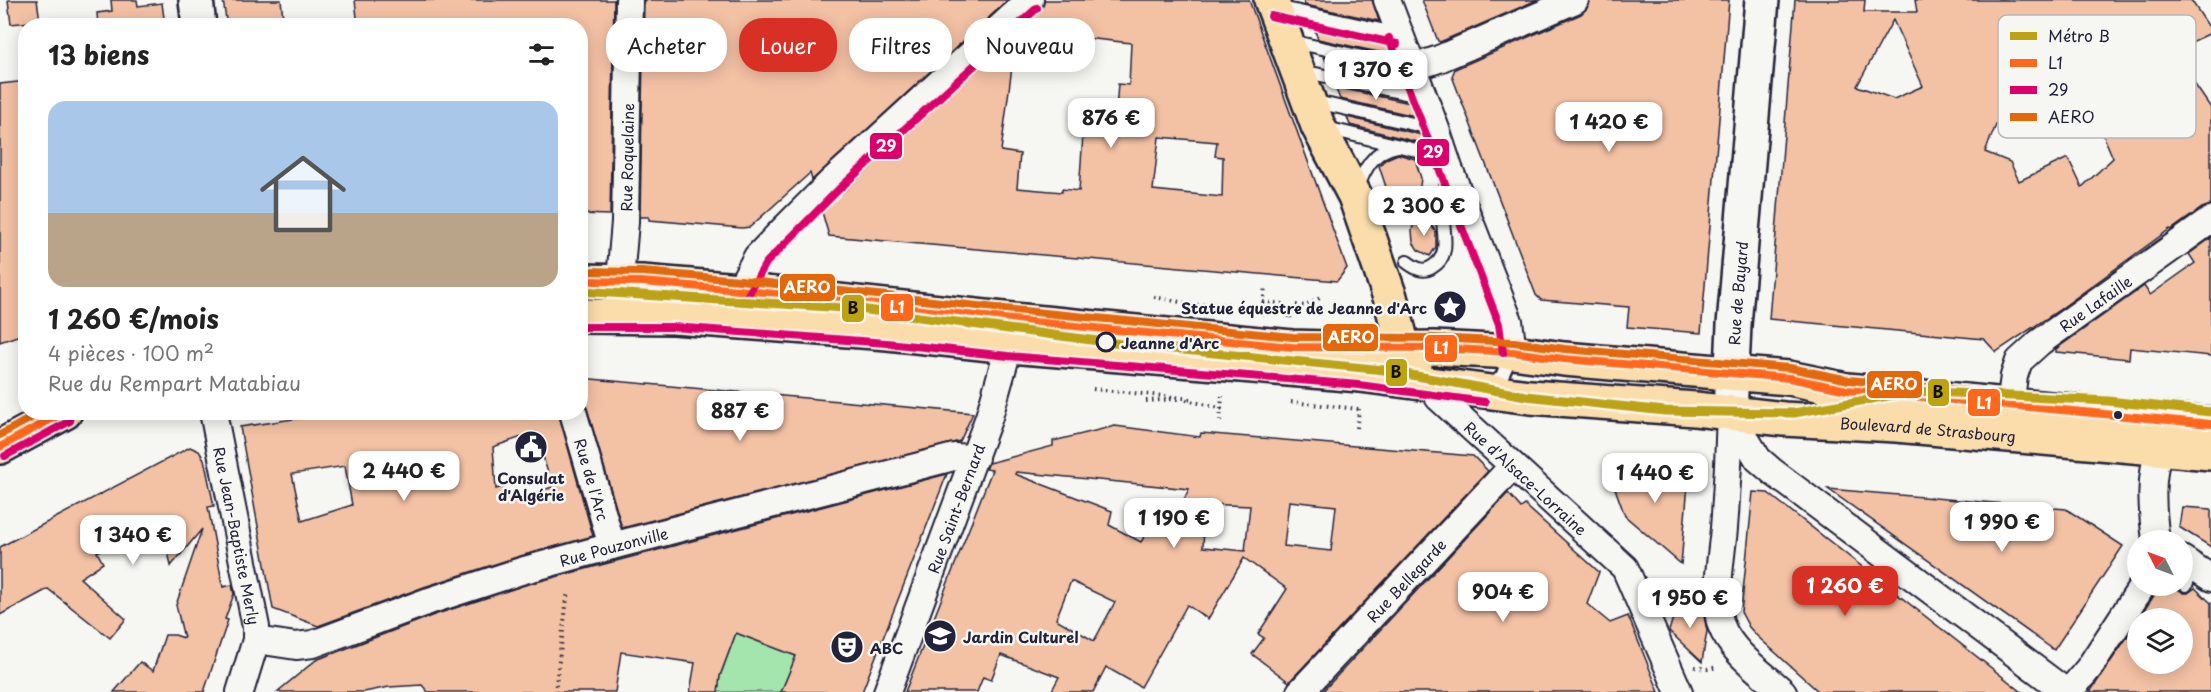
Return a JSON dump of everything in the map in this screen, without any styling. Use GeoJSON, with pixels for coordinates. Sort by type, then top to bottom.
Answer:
{"type":"FeatureCollection","features":[{"type":"Feature","properties":{"kind":"main road"},"geometry":{"type":"LineString","coordinates":[[1272,3],[1313,113],[1355,196],[1390,297],[1403,347],[1430,385]]}},
{"type":"Feature","properties":{"kind":"main road","name":"Boulevard de Strasbourg"},"geometry":{"type":"LineString","coordinates":[[588,281],[740,290],[1011,333],[1530,397],[2211,453]]}},
{"type":"Feature","properties":{"kind":"main road","name":"Boulevard de Strasbourg"},"geometry":{"type":"LineString","coordinates":[[588,316],[617,315],[888,333],[1011,333],[1292,347],[1361,349],[1403,347],[1513,352],[1789,378],[1847,390],[2012,391],[2211,424]]}},
{"type":"Feature","properties":{"kind":"main road"},"geometry":{"type":"LineString","coordinates":[[1,437],[18,417]]}},
{"type":"Feature","properties":{"kind":"main road"},"geometry":{"type":"LineString","coordinates":[[1,437],[45,420]]}},
{"type":"Feature","properties":{"kind":"street"},"geometry":{"type":"LineString","coordinates":[[196,0],[198,18]]}},
{"type":"Feature","properties":{"kind":"street","name":"Rue Roquelaine"},"geometry":{"type":"LineString","coordinates":[[617,315],[625,222],[629,0]]}},
{"type":"Feature","properties":{"kind":"street"},"geometry":{"type":"LineString","coordinates":[[735,322],[740,290],[758,257],[832,181],[1030,0]]}},
{"type":"Feature","properties":{"kind":"street"},"geometry":{"type":"LineString","coordinates":[[1412,68],[1575,0]]}},
{"type":"Feature","properties":{"kind":"street","name":"Rue de Bayard"},"geometry":{"type":"LineString","coordinates":[[1743,656],[1728,639],[1720,624],[1719,591],[1727,484],[1734,325],[1762,0]]}},
{"type":"Feature","properties":{"kind":"street"},"geometry":{"type":"LineString","coordinates":[[1383,1],[1424,97],[1449,168],[1509,321],[1513,352]]}},
{"type":"Feature","properties":{"kind":"street","name":"Rue Lafaille"},"geometry":{"type":"LineString","coordinates":[[2012,391],[2019,361],[2040,342],[2211,220]]}},
{"type":"Feature","properties":{"kind":"street","name":"Rue Saint-Bernard"},"geometry":{"type":"LineString","coordinates":[[887,692],[975,458],[992,407],[1011,333]]}},
{"type":"Feature","properties":{"kind":"street","name":"Rue d'Alsace-Lorraine"},"geometry":{"type":"LineString","coordinates":[[1430,385],[1439,398],[1625,568],[1679,692]]}},
{"type":"Feature","properties":{"kind":"street"},"geometry":{"type":"LineString","coordinates":[[1730,413],[1758,459],[1773,472],[2068,692],[2089,668],[2136,596]]}},
{"type":"Feature","properties":{"kind":"street","name":"Rue Jean-Baptiste Merly"},"geometry":{"type":"LineString","coordinates":[[215,420],[256,627],[256,640],[240,692]]}},
{"type":"Feature","properties":{"kind":"street","name":"Rue de l'Arc"},"geometry":{"type":"LineString","coordinates":[[575,420],[612,546]]}},
{"type":"Feature","properties":{"kind":"street"},"geometry":{"type":"LineString","coordinates":[[2155,530],[2152,508],[2153,471],[2160,448]]}},
{"type":"Feature","properties":{"kind":"street","name":"Rue Pouzonville"},"geometry":{"type":"LineString","coordinates":[[256,640],[296,646],[313,644],[429,601],[521,571],[954,457],[975,458]]}},
{"type":"Feature","properties":{"kind":"street","name":"Rue Bellegarde"},"geometry":{"type":"LineString","coordinates":[[1300,692],[1513,466]]}},
{"type":"Feature","properties":{"kind":"street"},"geometry":{"type":"LineString","coordinates":[[1743,656],[1783,692]]}},
{"type":"Feature","properties":{"kind":"lane"},"geometry":{"type":"LineString","coordinates":[[1272,3],[1399,34]]}},
{"type":"Feature","properties":{"kind":"lane"},"geometry":{"type":"LineString","coordinates":[[1291,55],[1412,68]]}},
{"type":"Feature","properties":{"kind":"lane"},"geometry":{"type":"LineString","coordinates":[[1291,55],[1424,97]]}},
{"type":"Feature","properties":{"kind":"lane"},"geometry":{"type":"LineString","coordinates":[[1313,113],[1436,129]]}},
{"type":"Feature","properties":{"kind":"lane"},"geometry":{"type":"LineString","coordinates":[[1313,113],[1416,150],[1449,168],[1443,213],[1446,242],[1443,256],[1435,266],[1426,270],[1415,269],[1407,262]]}},
{"type":"Feature","properties":{"kind":"lane"},"geometry":{"type":"LineString","coordinates":[[1355,196],[1361,176],[1374,157],[1386,148],[1402,146]]}},
{"type":"Feature","properties":{"kind":"lane"},"geometry":{"type":"LineString","coordinates":[[1486,392],[1502,376],[1513,352]]}},
{"type":"Feature","properties":{"kind":"path"},"geometry":{"type":"LineString","coordinates":[[1261,321],[1265,286]]}},
{"type":"Feature","properties":{"kind":"path"},"geometry":{"type":"LineString","coordinates":[[1296,305],[1306,306],[1323,296]]}},
{"type":"Feature","properties":{"kind":"path"},"geometry":{"type":"LineString","coordinates":[[1154,297],[1191,304]]}},
{"type":"Feature","properties":{"kind":"path"},"geometry":{"type":"LineString","coordinates":[[1263,302],[1285,304]]}},
{"type":"Feature","properties":{"kind":"path"},"geometry":{"type":"LineString","coordinates":[[1197,305],[1231,304]]}},
{"type":"Feature","properties":{"kind":"path"},"geometry":{"type":"LineString","coordinates":[[1093,389],[1193,399]]}},
{"type":"Feature","properties":{"kind":"path"},"geometry":{"type":"LineString","coordinates":[[1220,421],[1222,396]]}},
{"type":"Feature","properties":{"kind":"path"},"geometry":{"type":"LineString","coordinates":[[1146,401],[1179,399]]}},
{"type":"Feature","properties":{"kind":"path"},"geometry":{"type":"LineString","coordinates":[[1357,428],[1360,399]]}},
{"type":"Feature","properties":{"kind":"path"},"geometry":{"type":"LineString","coordinates":[[1185,400],[1224,409]]}},
{"type":"Feature","properties":{"kind":"path"},"geometry":{"type":"LineString","coordinates":[[1282,401],[1359,409]]}},
{"type":"Feature","properties":{"kind":"path"},"geometry":{"type":"LineString","coordinates":[[1668,610],[1674,602],[1696,590],[1719,591]]}},
{"type":"Feature","properties":{"kind":"path"},"geometry":{"type":"LineString","coordinates":[[555,692],[568,591]]}},
{"type":"Feature","properties":{"kind":"path"},"geometry":{"type":"LineString","coordinates":[[1691,666],[1707,669],[1724,666],[1743,656]]}},
{"type":"Feature","properties":{"kind":"green space"},"geometry":{"type":"Polygon","coordinates":[[[736,633],[796,656],[781,692],[718,692],[720,676],[736,633]]]}},
{"type":"Feature","properties":{"kind":"building"},"geometry":{"type":"Polygon","coordinates":[[[8,0],[37,0],[40,18],[18,18],[18,23],[11,24],[8,0]]]}},
{"type":"Feature","properties":{"kind":"building"},"geometry":{"type":"Polygon","coordinates":[[[111,0],[137,0],[138,6],[162,3],[164,18],[97,18],[97,13],[112,11],[111,0]]]}},
{"type":"Feature","properties":{"kind":"building"},"geometry":{"type":"Polygon","coordinates":[[[223,0],[281,0],[283,18],[226,18],[223,0]]]}},
{"type":"Feature","properties":{"kind":"building"},"geometry":{"type":"Polygon","coordinates":[[[355,0],[614,0],[614,18],[606,18],[606,72],[613,72],[610,215],[588,214],[588,18],[357,18],[355,0]]]}},
{"type":"Feature","properties":{"kind":"building"},"geometry":{"type":"Polygon","coordinates":[[[644,0],[1008,0],[988,18],[964,18],[964,40],[952,51],[952,18],[849,18],[849,72],[930,72],[812,180],[810,173],[750,227],[742,228],[649,220],[649,217],[640,217],[643,72],[727,72],[727,18],[644,18],[644,0]]]}},
{"type":"Feature","properties":{"kind":"building"},"geometry":{"type":"Polygon","coordinates":[[[1045,0],[1249,0],[1347,268],[1337,281],[829,236],[822,212],[974,72],[1011,72],[1001,151],[1020,154],[1017,188],[1062,192],[1062,189],[1079,191],[1083,135],[1114,137],[1118,84],[1129,85],[1131,43],[1095,39],[1095,18],[1032,18],[1040,11],[1045,0]],[[1159,137],[1153,190],[1222,197],[1223,157],[1215,156],[1217,142],[1159,137]]]}},
{"type":"Feature","properties":{"kind":"building"},"geometry":{"type":"Polygon","coordinates":[[[1303,0],[1372,0],[1379,21],[1305,5],[1303,0]]]}},
{"type":"Feature","properties":{"kind":"building"},"geometry":{"type":"Polygon","coordinates":[[[1422,0],[1537,0],[1440,42],[1422,0]]]}},
{"type":"Feature","properties":{"kind":"building"},"geometry":{"type":"Polygon","coordinates":[[[1590,0],[1729,0],[1701,333],[1627,327],[1629,307],[1541,300],[1536,295],[1452,76],[1455,69],[1581,14],[1587,8],[1590,0]]]}},
{"type":"Feature","properties":{"kind":"building"},"geometry":{"type":"Polygon","coordinates":[[[1795,0],[1865,0],[1864,12],[1917,12],[1915,0],[2191,0],[2211,30],[2211,33],[2196,40],[2196,15],[1998,15],[1998,124],[1985,152],[2010,162],[2019,181],[2068,158],[2082,187],[2113,158],[2105,138],[2196,138],[2196,86],[2211,108],[2211,205],[2202,208],[2170,229],[2059,310],[1996,352],[1984,339],[1769,319],[1795,0]],[[1893,20],[1857,86],[1894,99],[1923,86],[1893,20]]]}},
{"type":"Feature","properties":{"kind":"building"},"geometry":{"type":"Polygon","coordinates":[[[1312,23],[1386,40],[1392,55],[1318,39],[1312,23]]]}},
{"type":"Feature","properties":{"kind":"building"},"geometry":{"type":"Polygon","coordinates":[[[1324,57],[1398,73],[1403,84],[1329,68],[1324,57]]]}},
{"type":"Feature","properties":{"kind":"building"},"geometry":{"type":"Polygon","coordinates":[[[18,82],[18,336],[0,342],[0,84],[18,82]]]}},
{"type":"Feature","properties":{"kind":"building"},"geometry":{"type":"Polygon","coordinates":[[[1335,87],[1410,103],[1415,116],[1340,99],[1335,87]]]}},
{"type":"Feature","properties":{"kind":"building"},"geometry":{"type":"Polygon","coordinates":[[[1347,117],[1422,135],[1425,144],[1350,125],[1347,117]]]}},
{"type":"Feature","properties":{"kind":"building"},"geometry":{"type":"Polygon","coordinates":[[[1398,154],[1415,159],[1421,178],[1420,186],[1410,202],[1393,196],[1387,190],[1379,166],[1386,159],[1398,154]]]}},
{"type":"Feature","properties":{"kind":"building"},"geometry":{"type":"Polygon","coordinates":[[[1416,217],[1431,225],[1436,232],[1436,247],[1430,256],[1418,250],[1413,242],[1412,230],[1416,217]]]}},
{"type":"Feature","properties":{"kind":"building"},"geometry":{"type":"Polygon","coordinates":[[[2211,238],[2211,356],[2130,348],[2129,359],[2056,352],[2056,349],[2144,286],[2150,295],[2195,263],[2189,254],[2211,238]]]}},
{"type":"Feature","properties":{"kind":"building"},"geometry":{"type":"Polygon","coordinates":[[[588,379],[973,413],[960,441],[622,528],[588,411],[588,379]]]}},
{"type":"Feature","properties":{"kind":"building"},"geometry":{"type":"Polygon","coordinates":[[[287,420],[560,420],[593,536],[517,557],[424,587],[318,626],[273,609],[240,427],[287,420]],[[536,432],[493,447],[496,489],[503,487],[509,503],[552,487],[536,432]],[[345,466],[292,474],[302,521],[352,505],[345,466]]]}},
{"type":"Feature","properties":{"kind":"building"},"geometry":{"type":"Polygon","coordinates":[[[1115,426],[1200,437],[1201,433],[1473,456],[1488,471],[1289,682],[1252,654],[1264,638],[1258,634],[1287,589],[1244,558],[1208,619],[1187,605],[1141,687],[1106,667],[1093,692],[1051,692],[1059,677],[1001,655],[991,680],[983,677],[977,692],[905,692],[992,470],[986,469],[989,463],[1053,446],[1053,441],[1115,426]],[[1016,472],[1015,474],[1112,511],[1109,525],[1141,542],[1151,526],[1168,533],[1189,489],[1016,472]],[[1289,501],[1284,546],[1331,551],[1336,506],[1289,501]],[[1205,504],[1203,547],[1245,551],[1250,506],[1205,504]],[[1071,581],[1056,619],[1094,641],[1115,602],[1071,581]]]}},
{"type":"Feature","properties":{"kind":"building"},"geometry":{"type":"Polygon","coordinates":[[[190,447],[199,451],[204,459],[214,506],[208,507],[223,587],[232,585],[234,594],[225,619],[228,620],[204,692],[114,692],[140,662],[153,671],[165,635],[184,638],[176,605],[202,529],[171,566],[161,517],[97,552],[103,563],[80,578],[126,619],[110,638],[48,589],[0,615],[0,547],[190,447]]]}},
{"type":"Feature","properties":{"kind":"building"},"geometry":{"type":"Polygon","coordinates":[[[1607,466],[1689,473],[1681,564],[1625,516],[1607,466]]]}},
{"type":"Feature","properties":{"kind":"building"},"geometry":{"type":"Polygon","coordinates":[[[947,474],[862,692],[781,692],[796,656],[736,633],[720,676],[718,692],[690,692],[695,663],[621,652],[615,692],[428,692],[422,685],[389,687],[364,692],[277,692],[316,660],[434,615],[525,585],[947,474]]]}},
{"type":"Feature","properties":{"kind":"building"},"geometry":{"type":"Polygon","coordinates":[[[1828,489],[2066,509],[2123,546],[2054,650],[1828,489]]]}},
{"type":"Feature","properties":{"kind":"building"},"geometry":{"type":"Polygon","coordinates":[[[1753,492],[1768,493],[2022,692],[1819,692],[1757,636],[1741,612],[1753,492]]]}},
{"type":"Feature","properties":{"kind":"building"},"geometry":{"type":"Polygon","coordinates":[[[1508,493],[1521,508],[1525,505],[1599,572],[1587,604],[1610,623],[1628,616],[1659,692],[1322,692],[1508,493]]]}},
{"type":"Feature","properties":{"kind":"building"},"geometry":{"type":"Polygon","coordinates":[[[2182,507],[2211,509],[2211,547],[2193,536],[2193,530],[2184,530],[2179,527],[2182,507]]]}},
{"type":"Feature","properties":{"kind":"building"},"geometry":{"type":"Polygon","coordinates":[[[2195,588],[2211,603],[2211,692],[2090,692],[2127,637],[2127,674],[2193,674],[2193,608],[2146,608],[2154,596],[2193,596],[2195,588]]]}},
{"type":"Feature","properties":{"kind":"building"},"geometry":{"type":"Polygon","coordinates":[[[1687,605],[1693,605],[1703,611],[1707,631],[1702,662],[1669,631],[1675,611],[1687,605]]]}},
{"type":"Feature","properties":{"kind":"metro line","name":"B"},"geometry":{"type":"LineString","coordinates":[[588,292],[860,309],[1113,343],[1384,370],[1526,396],[1665,411],[1794,413],[1915,391],[2108,401],[2211,412]]}},
{"type":"Feature","properties":{"kind":"transit line","name":"29"},"geometry":{"type":"LineString","coordinates":[[748,295],[766,263],[839,189],[1037,8]]}},
{"type":"Feature","properties":{"kind":"transit line","name":"29"},"geometry":{"type":"LineString","coordinates":[[1271,16],[1397,44]]}},
{"type":"Feature","properties":{"kind":"transit line","name":"29"},"geometry":{"type":"LineString","coordinates":[[1389,38],[1499,324],[1503,353]]}},
{"type":"Feature","properties":{"kind":"transit line","name":"AERO"},"geometry":{"type":"LineString","coordinates":[[588,271],[643,272],[740,280],[1293,337],[1435,338],[1514,342],[1565,349],[1790,368],[1849,380],[2211,413]]}},
{"type":"Feature","properties":{"kind":"transit line","name":"L1"},"geometry":{"type":"LineString","coordinates":[[588,281],[642,282],[739,290],[1292,347],[1434,348],[1513,352],[1564,359],[1789,378],[1847,390],[2211,424]]}},
{"type":"Feature","properties":{"kind":"transit line","name":"29"},"geometry":{"type":"LineString","coordinates":[[588,327],[673,327],[887,343],[1008,356],[1359,385],[1485,402]]}},
{"type":"Feature","properties":{"kind":"transit line","name":"AERO"},"geometry":{"type":"LineString","coordinates":[[0,435],[27,420]]}},
{"type":"Feature","properties":{"kind":"transit line","name":"L1"},"geometry":{"type":"LineString","coordinates":[[0,447],[49,420]]}},
{"type":"Feature","properties":{"kind":"transit line","name":"29"},"geometry":{"type":"LineString","coordinates":[[5,456],[70,421]]}},
{"type":"Feature","properties":{"kind":"place","name":"Statue équestre de Jeanne d'Arc"},"geometry":{"type":"Point","coordinates":[1450,307]}},
{"type":"Feature","properties":{"kind":"place","name":"Jeanne d'Arc"},"geometry":{"type":"Point","coordinates":[1106,342]}},
{"type":"Feature","properties":{"kind":"place","name":"Consulat d'Algérie"},"geometry":{"type":"Point","coordinates":[531,447]}},
{"type":"Feature","properties":{"kind":"place","name":"Jardin Culturel"},"geometry":{"type":"Point","coordinates":[940,636]}},
{"type":"Feature","properties":{"kind":"place","name":"ABC"},"geometry":{"type":"Point","coordinates":[847,647]}}]}
